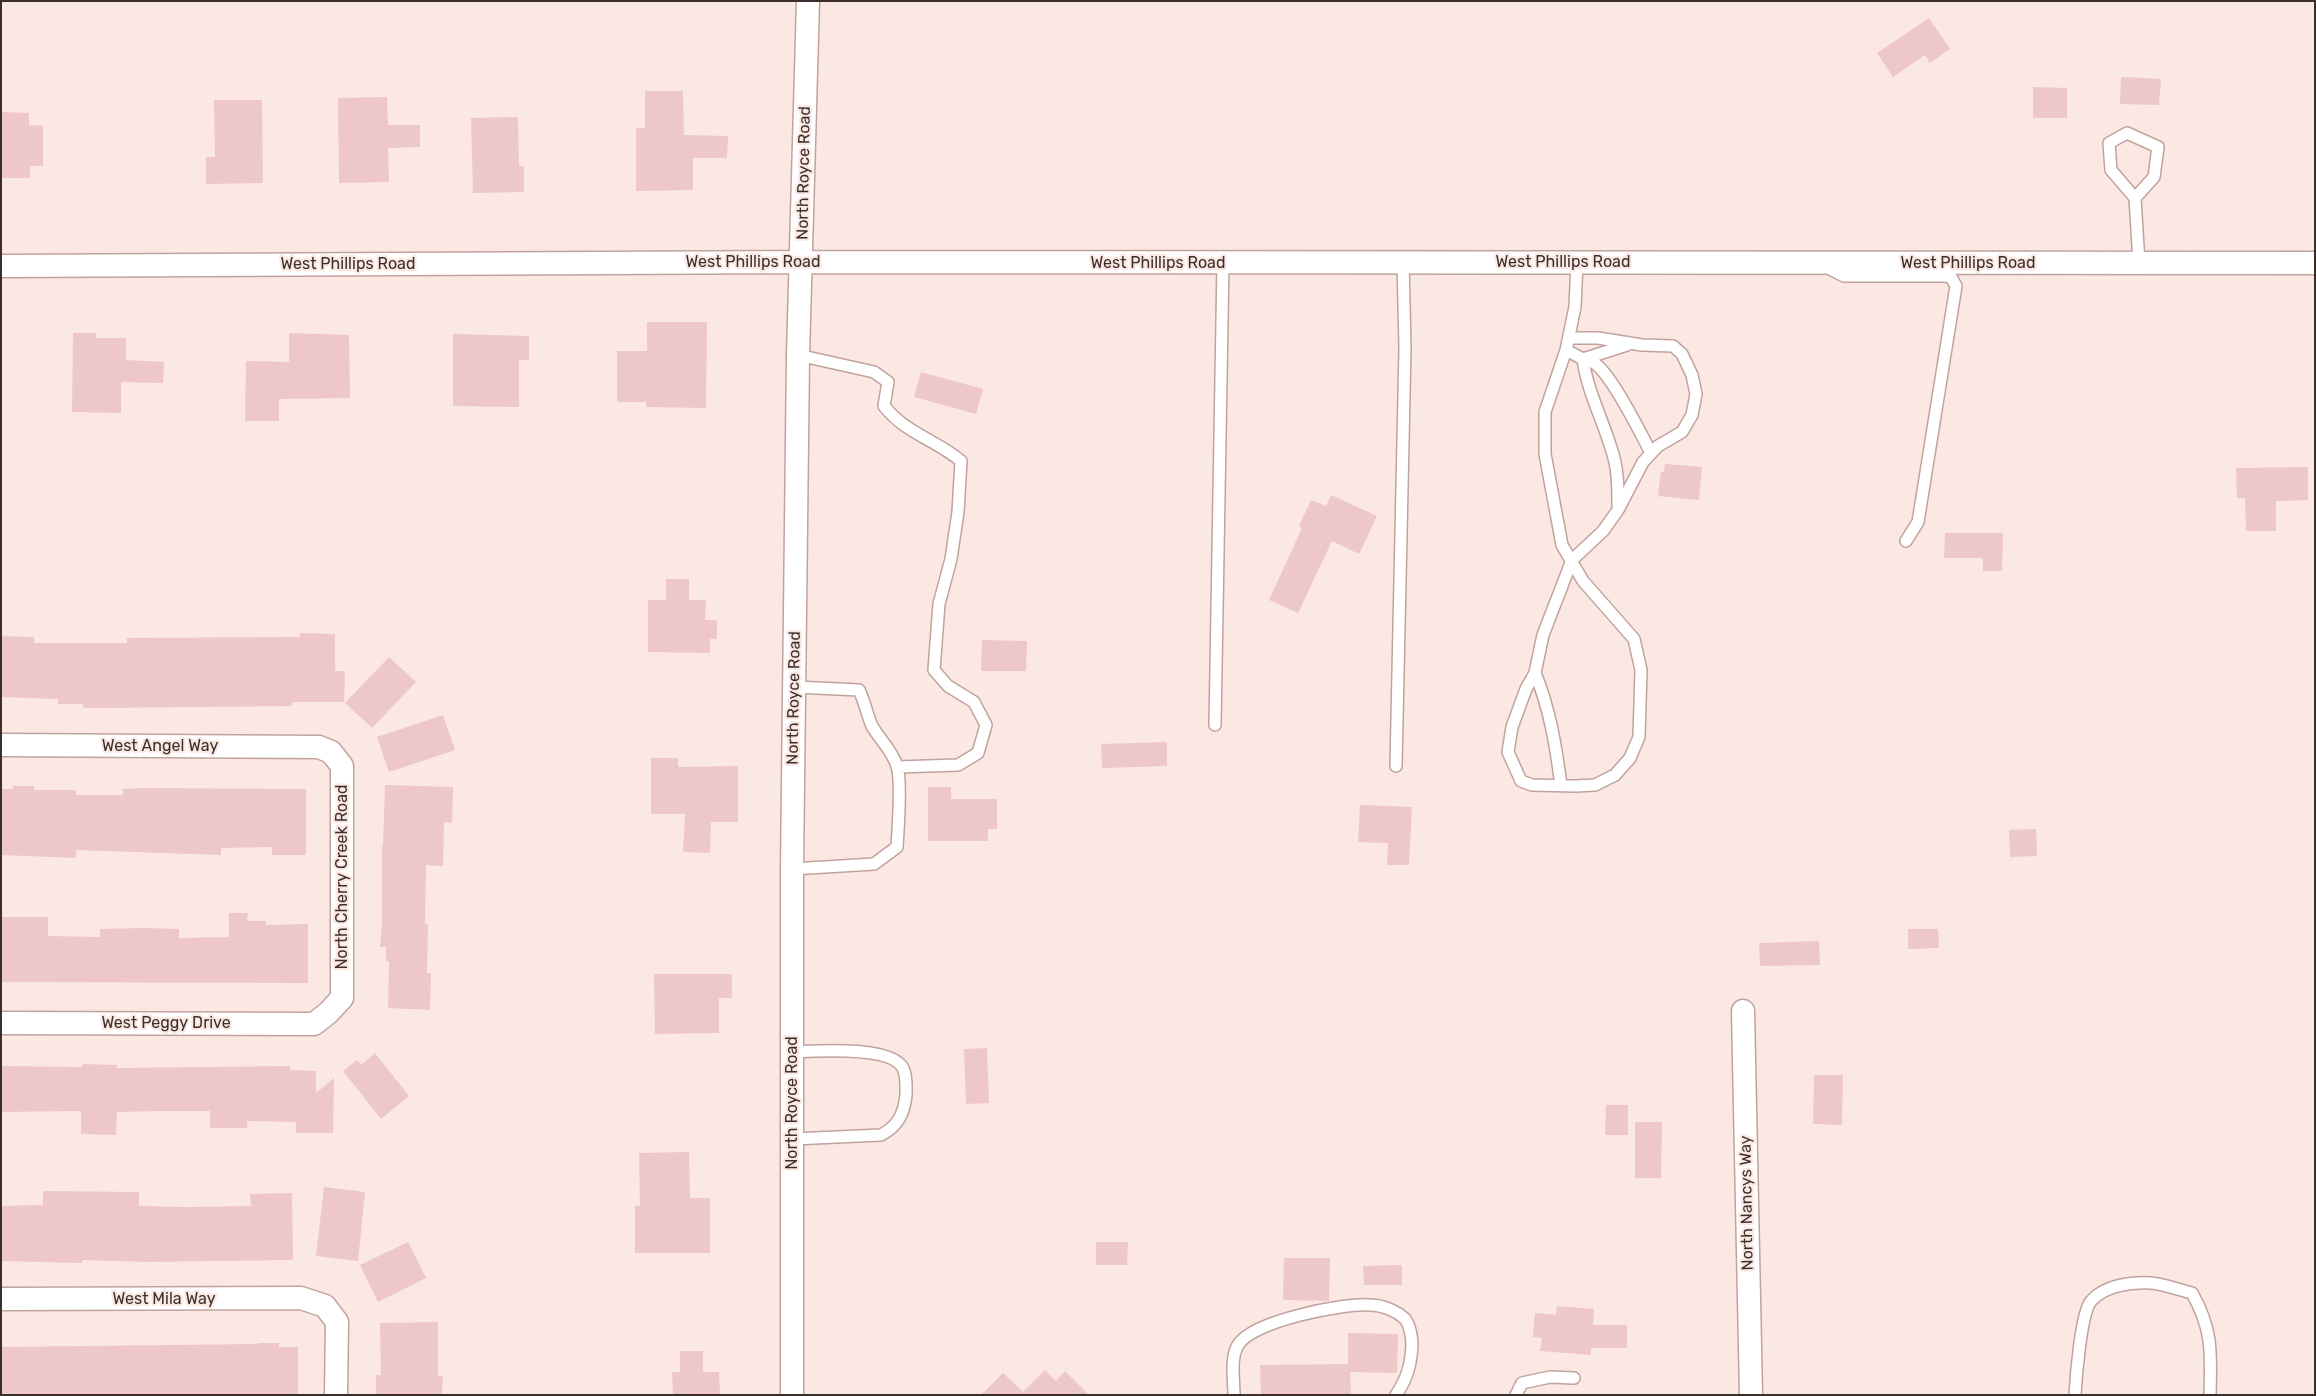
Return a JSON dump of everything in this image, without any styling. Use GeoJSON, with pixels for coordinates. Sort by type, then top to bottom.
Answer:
{"type":"FeatureCollection","features":[{"type":"Feature","properties":{"kind":"street","name":"North Royce Road"},"geometry":{"type":"LineString","coordinates":[[792,1395],[792,869],[798,355],[808,1]]}},
{"type":"Feature","properties":{"kind":"street","name":"West Phillips Road"},"geometry":{"type":"LineString","coordinates":[[1,266],[802,262],[2315,263]]}},
{"type":"Feature","properties":{"kind":"street","name":"West Angel Way"},"geometry":{"type":"LineString","coordinates":[[1,745],[318,747]]}},
{"type":"Feature","properties":{"kind":"street","name":"North Cherry Creek Road"},"geometry":{"type":"LineString","coordinates":[[318,747],[331,752],[342,766],[342,998],[328,1013]]}},
{"type":"Feature","properties":{"kind":"street","name":"North Nancys Way"},"geometry":{"type":"LineString","coordinates":[[1743,1011],[1751,1395]]}},
{"type":"Feature","properties":{"kind":"street","name":"West Peggy Drive"},"geometry":{"type":"LineString","coordinates":[[1,1023],[314,1024],[328,1013]]}},
{"type":"Feature","properties":{"kind":"street","name":"West Mila Way"},"geometry":{"type":"LineString","coordinates":[[1,1299],[301,1298],[325,1306],[337,1322],[336,1395]]}},
{"type":"Feature","properties":{"kind":"lane"},"geometry":{"type":"LineString","coordinates":[[2135,198],[2154,177],[2158,147],[2127,133],[2109,143],[2111,170],[2135,198],[2139,263]]}},
{"type":"Feature","properties":{"kind":"lane"},"geometry":{"type":"LineString","coordinates":[[1396,766],[1405,348],[1403,262]]}},
{"type":"Feature","properties":{"kind":"lane"},"geometry":{"type":"LineString","coordinates":[[1569,338],[1598,338],[1632,344],[1673,346],[1682,354],[1692,375],[1696,394],[1692,415],[1682,432],[1658,446],[1643,462],[1618,510],[1603,531],[1572,560],[1542,634],[1535,673],[1526,689],[1512,727],[1508,752],[1521,781],[1532,784],[1595,784],[1615,775],[1630,758],[1639,737],[1641,670],[1634,639],[1583,581],[1572,560],[1562,545],[1545,454],[1545,412],[1569,338],[1575,307],[1577,262]]}},
{"type":"Feature","properties":{"kind":"lane"},"geometry":{"type":"LineString","coordinates":[[1216,724],[1223,263]]}},
{"type":"Feature","properties":{"kind":"lane"},"geometry":{"type":"LineString","coordinates":[[1827,263],[1832,270],[1844,276],[1943,276],[1950,277],[1956,286],[1918,522],[1906,541]]}},
{"type":"Feature","properties":{"kind":"lane"},"geometry":{"type":"LineString","coordinates":[[1583,359],[1632,344]]}},
{"type":"Feature","properties":{"kind":"lane"},"geometry":{"type":"LineString","coordinates":[[1566,350],[1595,363],[1632,415],[1651,453]]}},
{"type":"Feature","properties":{"kind":"lane"},"geometry":{"type":"LineString","coordinates":[[798,355],[874,372],[888,382],[884,406],[896,421],[946,448],[961,460],[958,512],[951,558],[940,604],[934,670],[948,686],[974,702],[986,724],[978,754],[958,765],[897,767]]}},
{"type":"Feature","properties":{"kind":"lane"},"geometry":{"type":"LineString","coordinates":[[1583,359],[1585,376],[1612,450],[1618,478],[1618,510]]}},
{"type":"Feature","properties":{"kind":"lane"},"geometry":{"type":"LineString","coordinates":[[1535,673],[1544,695],[1554,736],[1561,785]]}},
{"type":"Feature","properties":{"kind":"lane"},"geometry":{"type":"LineString","coordinates":[[792,869],[874,864],[897,847],[897,767],[887,746],[872,726],[866,703],[859,690],[795,687]]}},
{"type":"Feature","properties":{"kind":"lane"},"geometry":{"type":"LineString","coordinates":[[792,1052],[834,1050],[894,1058],[903,1067],[906,1078],[904,1111],[892,1130],[881,1135],[793,1138]]}},
{"type":"Feature","properties":{"kind":"lane"},"geometry":{"type":"LineString","coordinates":[[2075,1395],[2082,1331],[2090,1302],[2112,1286],[2151,1283],[2192,1293],[2204,1314],[2210,1344],[2210,1395]]}},
{"type":"Feature","properties":{"kind":"lane"},"geometry":{"type":"LineString","coordinates":[[1234,1395],[1234,1364],[1238,1346],[1250,1332],[1277,1321],[1313,1312],[1371,1304],[1394,1311],[1406,1320],[1412,1339],[1411,1359],[1406,1380],[1396,1395]]}},
{"type":"Feature","properties":{"kind":"lane"},"geometry":{"type":"LineString","coordinates":[[1516,1395],[1522,1383],[1550,1377],[1574,1378]]}},
{"type":"Feature","properties":{"kind":"building"},"geometry":{"type":"Polygon","coordinates":[[[1929,18],[1950,49],[1930,63],[1925,55],[1893,77],[1877,53],[1929,18]]]}},
{"type":"Feature","properties":{"kind":"building"},"geometry":{"type":"Polygon","coordinates":[[[2121,77],[2161,79],[2159,105],[2120,104],[2121,77]]]}},
{"type":"Feature","properties":{"kind":"building"},"geometry":{"type":"Polygon","coordinates":[[[2033,87],[2067,88],[2067,118],[2033,118],[2033,87]]]}},
{"type":"Feature","properties":{"kind":"building"},"geometry":{"type":"Polygon","coordinates":[[[645,91],[683,91],[684,135],[728,136],[727,158],[693,158],[693,190],[636,191],[636,128],[645,128],[645,91]]]}},
{"type":"Feature","properties":{"kind":"building"},"geometry":{"type":"Polygon","coordinates":[[[387,97],[388,125],[420,125],[420,147],[388,148],[389,182],[339,183],[338,98],[387,97]]]}},
{"type":"Feature","properties":{"kind":"building"},"geometry":{"type":"Polygon","coordinates":[[[214,100],[262,100],[263,183],[206,184],[206,157],[215,157],[214,100]]]}},
{"type":"Feature","properties":{"kind":"building"},"geometry":{"type":"Polygon","coordinates":[[[1,112],[29,113],[29,125],[43,126],[43,166],[30,166],[30,178],[1,178],[1,112]]]}},
{"type":"Feature","properties":{"kind":"building"},"geometry":{"type":"Polygon","coordinates":[[[518,117],[519,166],[524,166],[524,192],[473,193],[471,118],[518,117]]]}},
{"type":"Feature","properties":{"kind":"building"},"geometry":{"type":"Polygon","coordinates":[[[647,322],[707,322],[706,408],[646,407],[646,402],[617,402],[617,351],[647,351],[647,322]]]}},
{"type":"Feature","properties":{"kind":"building"},"geometry":{"type":"Polygon","coordinates":[[[73,333],[96,333],[96,338],[126,338],[126,360],[164,362],[163,383],[121,382],[121,413],[72,412],[73,333]]]}},
{"type":"Feature","properties":{"kind":"building"},"geometry":{"type":"Polygon","coordinates":[[[289,333],[349,335],[350,398],[279,399],[279,421],[245,421],[246,361],[289,362],[289,333]]]}},
{"type":"Feature","properties":{"kind":"building"},"geometry":{"type":"Polygon","coordinates":[[[453,334],[529,336],[529,360],[519,360],[519,407],[453,406],[453,334]]]}},
{"type":"Feature","properties":{"kind":"building"},"geometry":{"type":"Polygon","coordinates":[[[921,372],[983,389],[976,414],[914,397],[921,372]]]}},
{"type":"Feature","properties":{"kind":"building"},"geometry":{"type":"Polygon","coordinates":[[[1665,464],[1702,467],[1699,500],[1658,496],[1661,471],[1664,472],[1665,464]]]}},
{"type":"Feature","properties":{"kind":"building"},"geometry":{"type":"Polygon","coordinates":[[[2308,467],[2308,500],[2276,501],[2276,531],[2246,531],[2245,498],[2237,498],[2236,468],[2308,467]]]}},
{"type":"Feature","properties":{"kind":"building"},"geometry":{"type":"Polygon","coordinates":[[[1331,495],[1377,516],[1359,554],[1332,541],[1298,613],[1269,600],[1302,528],[1299,526],[1311,500],[1326,506],[1331,495]]]}},
{"type":"Feature","properties":{"kind":"building"},"geometry":{"type":"Polygon","coordinates":[[[1945,533],[2003,533],[2002,571],[1983,571],[1983,558],[1944,558],[1945,533]]]}},
{"type":"Feature","properties":{"kind":"building"},"geometry":{"type":"Polygon","coordinates":[[[666,579],[689,579],[689,600],[706,600],[705,620],[717,620],[717,639],[710,639],[710,653],[648,652],[648,600],[666,600],[666,579]]]}},
{"type":"Feature","properties":{"kind":"building"},"geometry":{"type":"Polygon","coordinates":[[[300,633],[335,634],[335,671],[345,671],[344,702],[292,702],[292,706],[83,708],[83,704],[58,704],[58,699],[1,697],[1,636],[34,637],[34,643],[127,643],[127,638],[300,637],[300,633]]]}},
{"type":"Feature","properties":{"kind":"building"},"geometry":{"type":"Polygon","coordinates":[[[982,640],[1027,641],[1026,671],[981,671],[982,640]]]}},
{"type":"Feature","properties":{"kind":"building"},"geometry":{"type":"Polygon","coordinates":[[[389,657],[416,682],[372,728],[345,703],[389,657]]]}},
{"type":"Feature","properties":{"kind":"building"},"geometry":{"type":"Polygon","coordinates":[[[443,715],[455,750],[389,772],[377,737],[443,715]]]}},
{"type":"Feature","properties":{"kind":"building"},"geometry":{"type":"Polygon","coordinates":[[[1167,742],[1167,766],[1102,768],[1101,744],[1167,742]]]}},
{"type":"Feature","properties":{"kind":"building"},"geometry":{"type":"Polygon","coordinates":[[[651,758],[678,758],[678,767],[738,766],[738,822],[711,822],[710,853],[683,852],[685,814],[651,814],[651,758]]]}},
{"type":"Feature","properties":{"kind":"building"},"geometry":{"type":"Polygon","coordinates":[[[385,785],[453,787],[452,823],[444,822],[443,866],[426,865],[425,924],[428,924],[427,973],[431,973],[430,1010],[388,1008],[389,961],[386,961],[386,947],[380,947],[385,785]]]}},
{"type":"Feature","properties":{"kind":"building"},"geometry":{"type":"Polygon","coordinates":[[[13,786],[34,786],[34,790],[76,790],[76,795],[123,795],[123,789],[143,788],[306,789],[306,855],[272,855],[272,847],[221,848],[221,855],[76,850],[76,858],[1,855],[1,789],[13,789],[13,786]]]}},
{"type":"Feature","properties":{"kind":"building"},"geometry":{"type":"Polygon","coordinates":[[[928,787],[951,787],[951,799],[997,799],[997,829],[988,829],[988,841],[928,841],[928,787]]]}},
{"type":"Feature","properties":{"kind":"building"},"geometry":{"type":"Polygon","coordinates":[[[1360,805],[1412,807],[1409,865],[1387,865],[1388,843],[1358,842],[1360,805]]]}},
{"type":"Feature","properties":{"kind":"building"},"geometry":{"type":"Polygon","coordinates":[[[2036,829],[2037,856],[2010,857],[2009,830],[2036,829]]]}},
{"type":"Feature","properties":{"kind":"building"},"geometry":{"type":"Polygon","coordinates":[[[229,913],[248,913],[247,921],[266,921],[266,925],[308,924],[308,983],[1,982],[1,917],[48,917],[48,936],[100,937],[100,929],[143,928],[179,929],[179,938],[229,937],[229,913]]]}},
{"type":"Feature","properties":{"kind":"building"},"geometry":{"type":"Polygon","coordinates":[[[1908,929],[1938,929],[1939,948],[1908,949],[1908,929]]]}},
{"type":"Feature","properties":{"kind":"building"},"geometry":{"type":"Polygon","coordinates":[[[1819,941],[1820,965],[1760,966],[1759,943],[1819,941]]]}},
{"type":"Feature","properties":{"kind":"building"},"geometry":{"type":"Polygon","coordinates":[[[654,974],[732,974],[732,998],[719,998],[719,1033],[655,1034],[654,974]]]}},
{"type":"Feature","properties":{"kind":"building"},"geometry":{"type":"Polygon","coordinates":[[[987,1048],[989,1103],[966,1104],[964,1049],[987,1048]]]}},
{"type":"Feature","properties":{"kind":"building"},"geometry":{"type":"Polygon","coordinates":[[[375,1053],[409,1096],[381,1119],[343,1071],[357,1060],[361,1065],[375,1053]]]}},
{"type":"Feature","properties":{"kind":"building"},"geometry":{"type":"Polygon","coordinates":[[[82,1064],[117,1065],[117,1068],[290,1066],[290,1070],[316,1071],[316,1093],[334,1078],[333,1133],[296,1133],[296,1122],[247,1121],[247,1128],[210,1128],[210,1111],[162,1111],[117,1112],[116,1135],[81,1134],[81,1111],[1,1112],[1,1066],[82,1067],[82,1064]]]}},
{"type":"Feature","properties":{"kind":"building"},"geometry":{"type":"Polygon","coordinates":[[[1814,1075],[1843,1075],[1842,1125],[1813,1124],[1814,1075]]]}},
{"type":"Feature","properties":{"kind":"building"},"geometry":{"type":"Polygon","coordinates":[[[1606,1105],[1628,1105],[1628,1135],[1605,1135],[1606,1105]]]}},
{"type":"Feature","properties":{"kind":"building"},"geometry":{"type":"Polygon","coordinates":[[[1635,1122],[1662,1122],[1661,1178],[1635,1178],[1635,1122]]]}},
{"type":"Feature","properties":{"kind":"building"},"geometry":{"type":"Polygon","coordinates":[[[689,1152],[690,1198],[710,1198],[710,1253],[635,1253],[635,1206],[640,1206],[639,1153],[689,1152]]]}},
{"type":"Feature","properties":{"kind":"building"},"geometry":{"type":"Polygon","coordinates":[[[324,1187],[365,1192],[358,1261],[316,1256],[324,1187]]]}},
{"type":"Feature","properties":{"kind":"building"},"geometry":{"type":"Polygon","coordinates":[[[43,1191],[139,1192],[139,1206],[186,1207],[251,1206],[250,1194],[292,1193],[293,1260],[146,1262],[82,1260],[82,1263],[1,1261],[1,1206],[43,1205],[43,1191]]]}},
{"type":"Feature","properties":{"kind":"building"},"geometry":{"type":"Polygon","coordinates":[[[408,1242],[426,1278],[378,1302],[360,1265],[408,1242]]]}},
{"type":"Feature","properties":{"kind":"building"},"geometry":{"type":"Polygon","coordinates":[[[1096,1242],[1128,1242],[1127,1265],[1096,1265],[1096,1242]]]}},
{"type":"Feature","properties":{"kind":"building"},"geometry":{"type":"Polygon","coordinates":[[[1284,1258],[1330,1258],[1329,1301],[1283,1300],[1284,1258]]]}},
{"type":"Feature","properties":{"kind":"building"},"geometry":{"type":"Polygon","coordinates":[[[1402,1265],[1402,1285],[1364,1285],[1363,1266],[1402,1265]]]}},
{"type":"Feature","properties":{"kind":"building"},"geometry":{"type":"Polygon","coordinates":[[[1557,1306],[1594,1309],[1593,1325],[1627,1325],[1627,1348],[1591,1348],[1591,1355],[1540,1351],[1542,1338],[1533,1337],[1535,1313],[1556,1315],[1557,1306]]]}},
{"type":"Feature","properties":{"kind":"building"},"geometry":{"type":"Polygon","coordinates":[[[438,1322],[438,1376],[443,1376],[442,1395],[376,1395],[376,1375],[381,1375],[380,1323],[438,1322]]]}},
{"type":"Feature","properties":{"kind":"building"},"geometry":{"type":"Polygon","coordinates":[[[1348,1333],[1398,1334],[1397,1373],[1350,1372],[1351,1395],[1261,1395],[1260,1365],[1348,1364],[1348,1333]]]}},
{"type":"Feature","properties":{"kind":"building"},"geometry":{"type":"Polygon","coordinates":[[[279,1343],[279,1347],[298,1347],[298,1395],[1,1395],[1,1347],[279,1343]]]}},
{"type":"Feature","properties":{"kind":"building"},"geometry":{"type":"Polygon","coordinates":[[[680,1351],[703,1351],[703,1372],[719,1372],[720,1395],[673,1395],[672,1372],[680,1372],[680,1351]]]}},
{"type":"Feature","properties":{"kind":"building"},"geometry":{"type":"Polygon","coordinates":[[[1045,1370],[1056,1381],[1065,1371],[1089,1395],[981,1395],[1003,1373],[1023,1392],[1045,1370]]]}}]}
